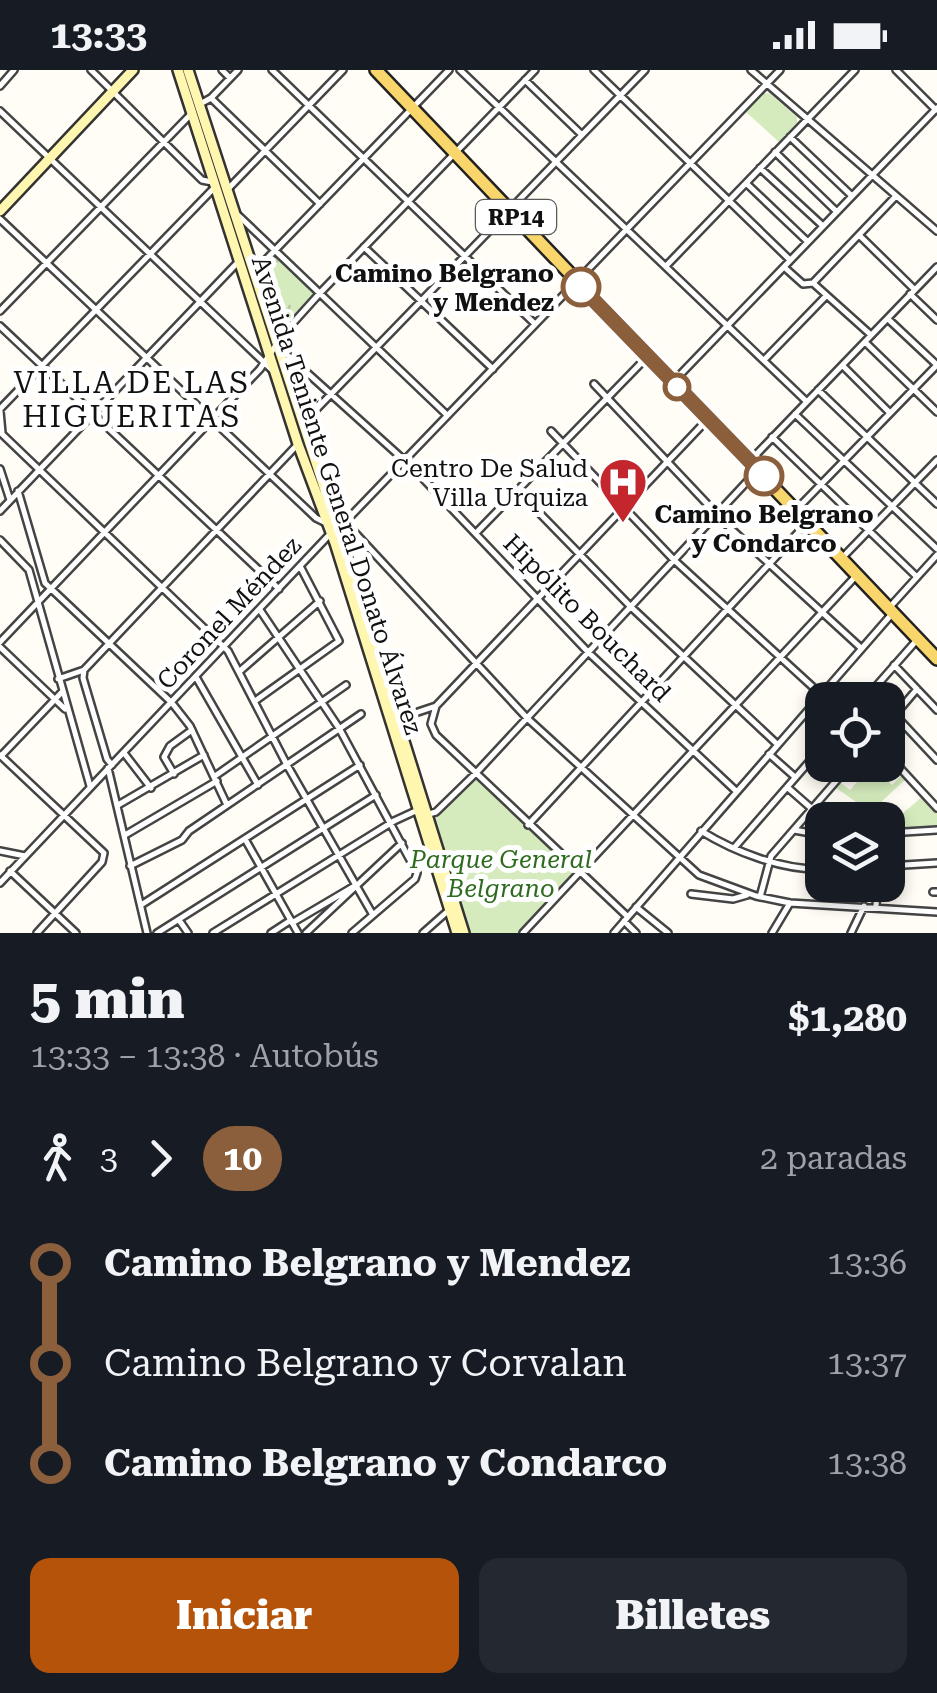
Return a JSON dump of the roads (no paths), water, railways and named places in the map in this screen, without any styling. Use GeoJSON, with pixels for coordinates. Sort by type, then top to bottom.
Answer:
{"type":"FeatureCollection","features":[{"type":"Feature","properties":{"kind":"main road"},"geometry":{"type":"LineString","coordinates":[[0,211],[133,70]]}},
{"type":"Feature","properties":{"kind":"main road","name":"Avenida Teniente General Donato Álvarez"},"geometry":{"type":"LineString","coordinates":[[178,70],[240,260],[302,424],[396,719],[449,910],[460,933]]}},
{"type":"Feature","properties":{"kind":"main road","name":"Avenida Teniente General Donato Álvarez"},"geometry":{"type":"LineString","coordinates":[[188,70],[200,104],[215,186],[236,214],[298,444],[335,526],[460,933]]}},
{"type":"Feature","properties":{"kind":"main road","name":"RP14"},"geometry":{"type":"LineString","coordinates":[[376,70],[937,659]]}},
{"type":"Feature","properties":{"kind":"street"},"geometry":{"type":"LineString","coordinates":[[0,86],[14,70]]}},
{"type":"Feature","properties":{"kind":"street"},"geometry":{"type":"LineString","coordinates":[[91,70],[215,186]]}},
{"type":"Feature","properties":{"kind":"street"},"geometry":{"type":"LineString","coordinates":[[222,70],[230,78]]}},
{"type":"Feature","properties":{"kind":"street"},"geometry":{"type":"LineString","coordinates":[[272,70],[535,324]]}},
{"type":"Feature","properties":{"kind":"street"},"geometry":{"type":"LineString","coordinates":[[343,70],[266,151],[215,186],[0,410],[1,432],[225,647],[373,915]]}},
{"type":"Feature","properties":{"kind":"street"},"geometry":{"type":"LineString","coordinates":[[254,272],[449,70]]}},
{"type":"Feature","properties":{"kind":"street"},"geometry":{"type":"LineString","coordinates":[[460,70],[806,402]]}},
{"type":"Feature","properties":{"kind":"street"},"geometry":{"type":"LineString","coordinates":[[67,710],[0,644],[212,420],[273,353],[320,293],[535,70]]}},
{"type":"Feature","properties":{"kind":"street"},"geometry":{"type":"LineString","coordinates":[[594,70],[790,260]]}},
{"type":"Feature","properties":{"kind":"street"},"geometry":{"type":"LineString","coordinates":[[302,424],[645,70]]}},
{"type":"Feature","properties":{"kind":"street"},"geometry":{"type":"LineString","coordinates":[[751,70],[937,231]]}},
{"type":"Feature","properties":{"kind":"street","name":"Coronel Méndez"},"geometry":{"type":"LineString","coordinates":[[0,883],[335,526],[405,460],[780,70]]}},
{"type":"Feature","properties":{"kind":"street"},"geometry":{"type":"LineString","coordinates":[[666,265],[855,70]]}},
{"type":"Feature","properties":{"kind":"street"},"geometry":{"type":"LineString","coordinates":[[673,382],[936,109],[896,70]]}},
{"type":"Feature","properties":{"kind":"street"},"geometry":{"type":"LineString","coordinates":[[200,104],[211,98],[236,71]]}},
{"type":"Feature","properties":{"kind":"street"},"geometry":{"type":"LineString","coordinates":[[525,80],[582,134]]}},
{"type":"Feature","properties":{"kind":"street"},"geometry":{"type":"LineString","coordinates":[[211,98],[320,204]]}},
{"type":"Feature","properties":{"kind":"street","name":"Hipólito Bouchard"},"geometry":{"type":"LineString","coordinates":[[0,111],[199,301],[333,395],[405,460],[589,653],[736,791]]}},
{"type":"Feature","properties":{"kind":"street"},"geometry":{"type":"LineString","coordinates":[[0,311],[192,113]]}},
{"type":"Feature","properties":{"kind":"street"},"geometry":{"type":"LineString","coordinates":[[790,137],[852,196]]}},
{"type":"Feature","properties":{"kind":"street"},"geometry":{"type":"LineString","coordinates":[[775,152],[837,212]]}},
{"type":"Feature","properties":{"kind":"street"},"geometry":{"type":"LineString","coordinates":[[760,168],[823,226]]}},
{"type":"Feature","properties":{"kind":"street"},"geometry":{"type":"LineString","coordinates":[[746,183],[808,242]]}},
{"type":"Feature","properties":{"kind":"street"},"geometry":{"type":"LineString","coordinates":[[784,266],[803,284],[813,283],[896,196]]}},
{"type":"Feature","properties":{"kind":"street"},"geometry":{"type":"LineString","coordinates":[[236,214],[448,415]]}},
{"type":"Feature","properties":{"kind":"street"},"geometry":{"type":"LineString","coordinates":[[0,218],[316,518],[335,526],[526,718],[703,878],[790,903],[937,912]]}},
{"type":"Feature","properties":{"kind":"street"},"geometry":{"type":"LineString","coordinates":[[859,235],[937,320]]}},
{"type":"Feature","properties":{"kind":"street"},"geometry":{"type":"LineString","coordinates":[[364,248],[493,369]]}},
{"type":"Feature","properties":{"kind":"street"},"geometry":{"type":"LineString","coordinates":[[0,511],[240,260]]}},
{"type":"Feature","properties":{"kind":"street"},"geometry":{"type":"LineString","coordinates":[[213,933],[392,823],[422,812],[436,812],[718,514],[772,437],[936,270]]}},
{"type":"Feature","properties":{"kind":"street"},"geometry":{"type":"LineString","coordinates":[[813,283],[871,335]]}},
{"type":"Feature","properties":{"kind":"street"},"geometry":{"type":"LineString","coordinates":[[764,360],[826,296]]}},
{"type":"Feature","properties":{"kind":"street"},"geometry":{"type":"LineString","coordinates":[[796,510],[937,365],[887,318]]}},
{"type":"Feature","properties":{"kind":"street"},"geometry":{"type":"LineString","coordinates":[[0,326],[279,589]]}},
{"type":"Feature","properties":{"kind":"street"},"geometry":{"type":"LineString","coordinates":[[864,342],[937,412]]}},
{"type":"Feature","properties":{"kind":"street"},"geometry":{"type":"LineString","coordinates":[[475,534],[648,356]]}},
{"type":"Feature","properties":{"kind":"street"},"geometry":{"type":"LineString","coordinates":[[843,366],[890,413]]}},
{"type":"Feature","properties":{"kind":"street"},"geometry":{"type":"LineString","coordinates":[[594,384],[718,514],[861,648]]}},
{"type":"Feature","properties":{"kind":"street"},"geometry":{"type":"LineString","coordinates":[[818,390],[937,504]]}},
{"type":"Feature","properties":{"kind":"street"},"geometry":{"type":"LineString","coordinates":[[794,414],[937,552],[831,682]]}},
{"type":"Feature","properties":{"kind":"street"},"geometry":{"type":"LineString","coordinates":[[636,933],[580,873],[474,774],[433,730],[431,718],[436,706],[708,419]]}},
{"type":"Feature","properties":{"kind":"street"},"geometry":{"type":"LineString","coordinates":[[551,431],[674,560],[806,682]]}},
{"type":"Feature","properties":{"kind":"street"},"geometry":{"type":"LineString","coordinates":[[772,437],[917,577]]}},
{"type":"Feature","properties":{"kind":"street"},"geometry":{"type":"LineString","coordinates":[[58,679],[83,672],[298,444]]}},
{"type":"Feature","properties":{"kind":"street"},"geometry":{"type":"LineString","coordinates":[[842,558],[937,460]]}},
{"type":"Feature","properties":{"kind":"street"},"geometry":{"type":"LineString","coordinates":[[0,469],[10,500]]}},
{"type":"Feature","properties":{"kind":"street"},"geometry":{"type":"LineString","coordinates":[[517,490],[631,607],[776,744]]}},
{"type":"Feature","properties":{"kind":"street"},"geometry":{"type":"LineString","coordinates":[[18,491],[42,577],[172,703],[192,730],[227,805]]}},
{"type":"Feature","properties":{"kind":"street"},"geometry":{"type":"LineString","coordinates":[[528,824],[807,523]]}},
{"type":"Feature","properties":{"kind":"street"},"geometry":{"type":"LineString","coordinates":[[0,540],[26,564],[90,787]]}},
{"type":"Feature","properties":{"kind":"street"},"geometry":{"type":"LineString","coordinates":[[930,563],[937,569]]}},
{"type":"Feature","properties":{"kind":"street"},"geometry":{"type":"LineString","coordinates":[[255,701],[339,642],[300,567]]}},
{"type":"Feature","properties":{"kind":"street"},"geometry":{"type":"LineString","coordinates":[[526,932],[857,575]]}},
{"type":"Feature","properties":{"kind":"street"},"geometry":{"type":"LineString","coordinates":[[240,671],[320,601]]}},
{"type":"Feature","properties":{"kind":"street"},"geometry":{"type":"LineString","coordinates":[[260,610],[339,728],[417,873],[415,879],[352,933]]}},
{"type":"Feature","properties":{"kind":"street"},"geometry":{"type":"LineString","coordinates":[[880,682],[918,639]]}},
{"type":"Feature","properties":{"kind":"street"},"geometry":{"type":"LineString","coordinates":[[894,666],[937,710]]}},
{"type":"Feature","properties":{"kind":"street"},"geometry":{"type":"LineString","coordinates":[[83,672],[110,766],[147,933]]}},
{"type":"Feature","properties":{"kind":"street"},"geometry":{"type":"LineString","coordinates":[[196,677],[258,785]]}},
{"type":"Feature","properties":{"kind":"street"},"geometry":{"type":"LineString","coordinates":[[124,836],[216,778],[346,685]]}},
{"type":"Feature","properties":{"kind":"street"},"geometry":{"type":"LineString","coordinates":[[905,703],[917,690]]}},
{"type":"Feature","properties":{"kind":"street"},"geometry":{"type":"LineString","coordinates":[[37,933],[104,857],[103,850],[0,756],[62,692]]}},
{"type":"Feature","properties":{"kind":"street"},"geometry":{"type":"LineString","coordinates":[[396,719],[436,706]]}},
{"type":"Feature","properties":{"kind":"street"},"geometry":{"type":"LineString","coordinates":[[614,933],[805,712]]}},
{"type":"Feature","properties":{"kind":"street"},"geometry":{"type":"LineString","coordinates":[[130,866],[182,840],[189,830],[360,714]]}},
{"type":"Feature","properties":{"kind":"street"},"geometry":{"type":"LineString","coordinates":[[905,727],[937,760]]}},
{"type":"Feature","properties":{"kind":"street"},"geometry":{"type":"LineString","coordinates":[[174,774],[164,757],[170,746],[192,730]]}},
{"type":"Feature","properties":{"kind":"street"},"geometry":{"type":"LineString","coordinates":[[124,753],[151,788]]}},
{"type":"Feature","properties":{"kind":"street"},"geometry":{"type":"LineString","coordinates":[[768,754],[795,777]]}},
{"type":"Feature","properties":{"kind":"street"},"geometry":{"type":"LineString","coordinates":[[118,806],[204,755]]}},
{"type":"Feature","properties":{"kind":"street"},"geometry":{"type":"LineString","coordinates":[[141,905],[360,765]]}},
{"type":"Feature","properties":{"kind":"street"},"geometry":{"type":"LineString","coordinates":[[734,848],[805,766]]}},
{"type":"Feature","properties":{"kind":"street"},"geometry":{"type":"LineString","coordinates":[[905,773],[937,808]]}},
{"type":"Feature","properties":{"kind":"street"},"geometry":{"type":"LineString","coordinates":[[818,802],[835,782]]}},
{"type":"Feature","properties":{"kind":"street"},"geometry":{"type":"LineString","coordinates":[[788,787],[805,803]]}},
{"type":"Feature","properties":{"kind":"street"},"geometry":{"type":"LineString","coordinates":[[158,933],[376,795]]}},
{"type":"Feature","properties":{"kind":"street"},"geometry":{"type":"LineString","coordinates":[[760,897],[769,860],[805,817]]}},
{"type":"Feature","properties":{"kind":"street"},"geometry":{"type":"LineString","coordinates":[[702,830],[734,848],[805,869]]}},
{"type":"Feature","properties":{"kind":"street"},"geometry":{"type":"LineString","coordinates":[[794,830],[805,832]]}},
{"type":"Feature","properties":{"kind":"street"},"geometry":{"type":"LineString","coordinates":[[905,832],[937,830]]}},
{"type":"Feature","properties":{"kind":"street"},"geometry":{"type":"LineString","coordinates":[[245,839],[291,922],[302,933],[402,843]]}},
{"type":"Feature","properties":{"kind":"street"},"geometry":{"type":"LineString","coordinates":[[0,851],[25,856]]}},
{"type":"Feature","properties":{"kind":"street"},"geometry":{"type":"LineString","coordinates":[[905,865],[937,863]]}},
{"type":"Feature","properties":{"kind":"street"},"geometry":{"type":"LineString","coordinates":[[10,871],[76,933]]}},
{"type":"Feature","properties":{"kind":"street"},"geometry":{"type":"LineString","coordinates":[[271,933],[357,886]]}},
{"type":"Feature","properties":{"kind":"street"},"geometry":{"type":"LineString","coordinates":[[691,894],[733,900],[749,894]]}},
{"type":"Feature","properties":{"kind":"street"},"geometry":{"type":"LineString","coordinates":[[876,902],[876,907]]}},
{"type":"Feature","properties":{"kind":"street"},"geometry":{"type":"LineString","coordinates":[[772,933],[790,903]]}},
{"type":"Feature","properties":{"kind":"street"},"geometry":{"type":"LineString","coordinates":[[851,933],[864,906]]}},
{"type":"Feature","properties":{"kind":"street"},"geometry":{"type":"LineString","coordinates":[[636,907],[668,933]]}},
{"type":"Feature","properties":{"kind":"street"},"geometry":{"type":"LineString","coordinates":[[423,933],[449,910]]}},
{"type":"Feature","properties":{"kind":"street"},"geometry":{"type":"LineString","coordinates":[[179,920],[188,933]]}},
{"type":"Feature","properties":{"kind":"place","name":"Camino Belgrano y Mendez"},"geometry":{"type":"Point","coordinates":[581,287]}},
{"type":"Feature","properties":{"kind":"place","name":"Camino Belgrano y Condarco"},"geometry":{"type":"Point","coordinates":[764,476]}},
{"type":"Feature","properties":{"kind":"place","name":"Centro De Salud Villa Urquiza"},"geometry":{"type":"Point","coordinates":[623,524]}},
{"type":"Feature","properties":{"kind":"district","name":"VILLA DE LAS HIGUERITAS"},"geometry":{"type":"Point","coordinates":[132,399]}},
{"type":"Feature","properties":{"kind":"park label","name":"Parque General Belgrano"},"geometry":{"type":"Point","coordinates":[501,874]}}]}
